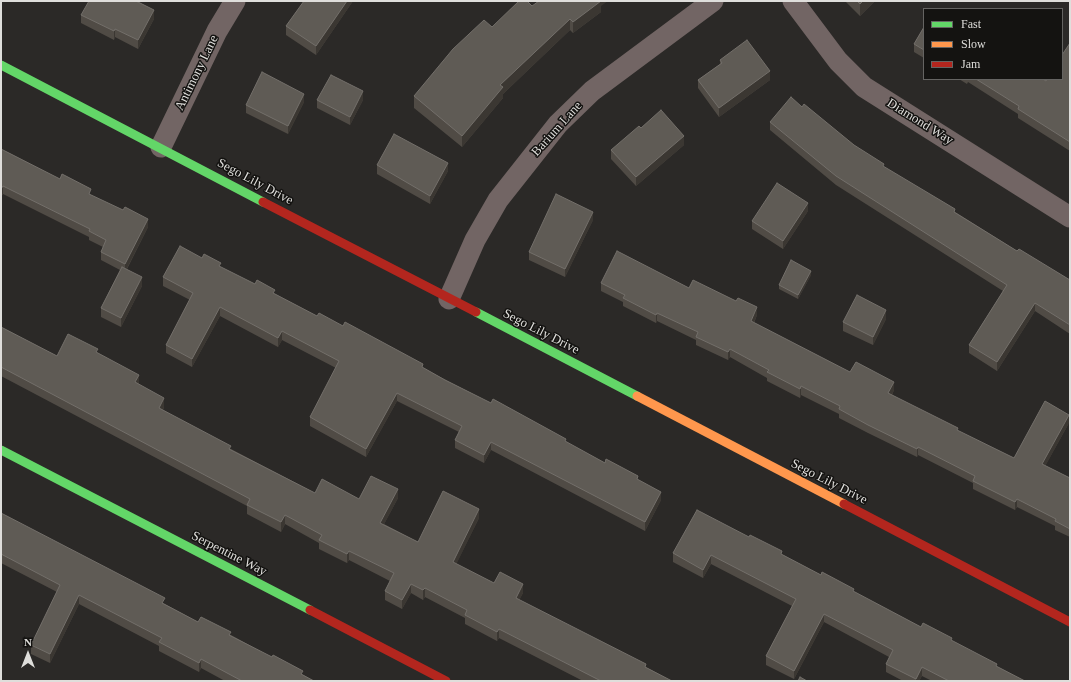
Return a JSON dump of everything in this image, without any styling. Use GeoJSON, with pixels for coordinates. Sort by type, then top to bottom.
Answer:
{"type":"FeatureCollection","features":[{"type":"Feature","properties":{"kind":"main road","name":"Sego Lily Drive"},"geometry":{"type":"LineString","coordinates":[[1,66],[161,147],[1070,622]]}},
{"type":"Feature","properties":{"kind":"main road","name":"Serpentine Way"},"geometry":{"type":"LineString","coordinates":[[1,450],[446,681]]}},
{"type":"Feature","properties":{"kind":"street","name":"Antimony Lane"},"geometry":{"type":"LineString","coordinates":[[161,147],[217,31],[235,1]]}},
{"type":"Feature","properties":{"kind":"street","name":"Barium Lane"},"geometry":{"type":"LineString","coordinates":[[449,298],[475,240],[498,200],[558,124],[592,91],[712,1]]}},
{"type":"Feature","properties":{"kind":"street","name":"Diamond Way"},"geometry":{"type":"LineString","coordinates":[[793,1],[838,61],[864,87],[1070,217]]}},
{"type":"Feature","properties":{"kind":"building"},"geometry":{"type":"Polygon","coordinates":[[[89,1],[136,1],[154,10],[138,40],[115,29],[114,31],[81,15],[89,1]]]}},
{"type":"Feature","properties":{"kind":"building"},"geometry":{"type":"Polygon","coordinates":[[[304,1],[347,1],[316,46],[286,26],[304,1]]]}},
{"type":"Feature","properties":{"kind":"building"},"geometry":{"type":"Polygon","coordinates":[[[519,1],[527,1],[532,6],[539,1],[601,1],[573,22],[570,19],[500,85],[503,87],[462,136],[414,96],[453,49],[484,20],[492,27],[519,1]]]}},
{"type":"Feature","properties":{"kind":"building"},"geometry":{"type":"Polygon","coordinates":[[[923,29],[923,49],[914,44],[923,29]]]}},
{"type":"Feature","properties":{"kind":"building"},"geometry":{"type":"Polygon","coordinates":[[[747,40],[770,71],[719,108],[698,80],[722,63],[720,60],[747,40]]]}},
{"type":"Feature","properties":{"kind":"building"},"geometry":{"type":"Polygon","coordinates":[[[1070,43],[1070,142],[1018,109],[1019,106],[978,80],[1063,80],[1063,54],[1070,43]]]}},
{"type":"Feature","properties":{"kind":"building"},"geometry":{"type":"Polygon","coordinates":[[[262,72],[304,94],[288,126],[246,105],[262,72]]]}},
{"type":"Feature","properties":{"kind":"building"},"geometry":{"type":"Polygon","coordinates":[[[331,75],[363,91],[350,117],[317,100],[331,75]]]}},
{"type":"Feature","properties":{"kind":"building"},"geometry":{"type":"Polygon","coordinates":[[[791,97],[802,107],[804,104],[854,145],[884,164],[883,166],[955,209],[954,212],[1017,251],[1019,249],[1070,280],[1070,325],[1035,303],[997,362],[969,345],[1007,285],[836,176],[770,122],[791,97]]]}},
{"type":"Feature","properties":{"kind":"building"},"geometry":{"type":"Polygon","coordinates":[[[661,110],[684,136],[636,177],[611,150],[639,126],[641,128],[661,110]]]}},
{"type":"Feature","properties":{"kind":"building"},"geometry":{"type":"Polygon","coordinates":[[[394,134],[448,163],[430,196],[377,165],[394,134]]]}},
{"type":"Feature","properties":{"kind":"building"},"geometry":{"type":"Polygon","coordinates":[[[1,149],[60,179],[62,174],[91,189],[89,194],[123,210],[125,207],[148,219],[125,264],[101,252],[106,240],[89,231],[90,229],[3,186],[1,189],[1,149]]]}},
{"type":"Feature","properties":{"kind":"building"},"geometry":{"type":"Polygon","coordinates":[[[777,183],[808,203],[783,241],[752,221],[777,183]]]}},
{"type":"Feature","properties":{"kind":"building"},"geometry":{"type":"Polygon","coordinates":[[[556,194],[593,212],[565,269],[529,252],[556,194]]]}},
{"type":"Feature","properties":{"kind":"building"},"geometry":{"type":"Polygon","coordinates":[[[180,246],[202,258],[204,254],[221,263],[219,266],[255,284],[257,280],[275,290],[273,293],[317,316],[319,313],[343,326],[345,322],[423,364],[422,367],[445,380],[491,403],[493,399],[566,439],[565,441],[605,463],[606,459],[638,476],[637,479],[661,492],[645,522],[491,442],[484,455],[455,440],[462,426],[397,393],[366,449],[310,417],[339,361],[282,331],[278,338],[220,307],[192,359],[166,345],[193,293],[163,277],[180,246]]]}},
{"type":"Feature","properties":{"kind":"building"},"geometry":{"type":"Polygon","coordinates":[[[617,251],[689,288],[693,280],[736,301],[738,298],[757,307],[751,321],[850,372],[856,362],[894,382],[888,393],[958,428],[957,430],[1014,458],[1045,401],[1069,415],[1042,464],[1070,478],[1070,529],[1055,521],[1056,519],[1017,499],[1015,502],[973,481],[975,476],[918,447],[917,449],[868,425],[839,409],[840,406],[801,386],[800,389],[767,372],[769,370],[730,349],[728,352],[696,337],[698,332],[657,313],[656,315],[623,298],[625,295],[601,283],[617,251]]]}},
{"type":"Feature","properties":{"kind":"building"},"geometry":{"type":"Polygon","coordinates":[[[791,260],[811,271],[798,295],[779,285],[791,260]]]}},
{"type":"Feature","properties":{"kind":"building"},"geometry":{"type":"Polygon","coordinates":[[[122,267],[142,277],[121,318],[101,308],[122,267]]]}},
{"type":"Feature","properties":{"kind":"building"},"geometry":{"type":"Polygon","coordinates":[[[857,295],[886,310],[873,337],[843,322],[857,295]]]}},
{"type":"Feature","properties":{"kind":"building"},"geometry":{"type":"Polygon","coordinates":[[[1,327],[57,356],[68,334],[98,349],[96,352],[139,375],[135,382],[164,398],[159,408],[231,446],[229,449],[315,493],[322,479],[359,499],[371,476],[398,489],[380,523],[418,542],[443,491],[479,509],[453,562],[494,583],[500,572],[523,584],[516,598],[646,664],[645,667],[672,681],[601,681],[499,629],[497,632],[465,615],[467,610],[425,588],[423,590],[411,584],[402,600],[385,591],[394,573],[349,551],[347,554],[319,540],[322,535],[285,515],[281,522],[247,505],[250,499],[1,367],[1,327]]]}},
{"type":"Feature","properties":{"kind":"building"},"geometry":{"type":"Polygon","coordinates":[[[697,510],[749,537],[750,535],[782,551],[781,554],[821,575],[822,572],[854,589],[853,591],[921,627],[923,623],[952,638],[951,640],[997,664],[996,666],[1025,681],[949,681],[922,667],[916,679],[886,664],[893,650],[824,614],[794,671],[766,656],[796,599],[711,555],[703,570],[673,553],[697,510]]]}},
{"type":"Feature","properties":{"kind":"building"},"geometry":{"type":"Polygon","coordinates":[[[1,513],[165,598],[162,603],[198,622],[201,617],[231,632],[229,635],[272,657],[273,655],[303,671],[301,674],[314,681],[242,681],[201,659],[199,663],[159,642],[162,638],[79,595],[50,654],[31,645],[60,585],[1,554],[1,513]]]}},
{"type":"Feature","properties":{"kind":"building"},"geometry":{"type":"Polygon","coordinates":[[[800,677],[807,681],[798,681],[800,677]]]}},
{"type":"Feature","properties":{"kind":"traffic: fast"},"geometry":{"type":"LineString","coordinates":[[1,65],[263,202]]}},
{"type":"Feature","properties":{"kind":"traffic: fast"},"geometry":{"type":"LineString","coordinates":[[476,312],[637,396]]}},
{"type":"Feature","properties":{"kind":"traffic: fast"},"geometry":{"type":"LineString","coordinates":[[1,450],[310,610]]}},
{"type":"Feature","properties":{"kind":"traffic: slow"},"geometry":{"type":"LineString","coordinates":[[637,396],[844,504]]}},
{"type":"Feature","properties":{"kind":"traffic: jam"},"geometry":{"type":"LineString","coordinates":[[263,202],[476,312]]}},
{"type":"Feature","properties":{"kind":"traffic: jam"},"geometry":{"type":"LineString","coordinates":[[844,504],[1070,622]]}},
{"type":"Feature","properties":{"kind":"traffic: jam"},"geometry":{"type":"LineString","coordinates":[[310,610],[446,681]]}}]}
